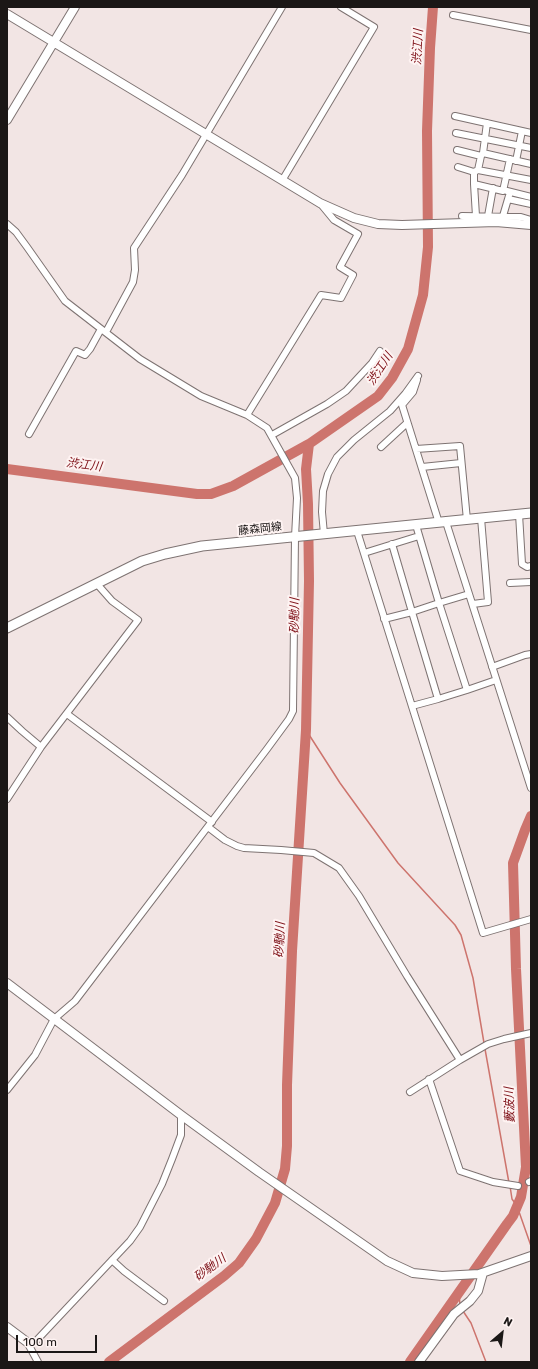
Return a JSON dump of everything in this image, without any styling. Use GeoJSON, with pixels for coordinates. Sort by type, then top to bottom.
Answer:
{"type":"FeatureCollection","features":[{"type":"Feature","properties":{"kind":"main road","name":"藤森岡線"},"geometry":{"type":"LineString","coordinates":[[7,628],[142,561],[165,554],[202,546],[531,513]]}},
{"type":"Feature","properties":{"kind":"street"},"geometry":{"type":"LineString","coordinates":[[7,120],[75,7]]}},
{"type":"Feature","properties":{"kind":"street"},"geometry":{"type":"LineString","coordinates":[[29,434],[76,351],[85,355],[90,349],[133,282],[135,270],[134,248],[182,175],[282,7]]}},
{"type":"Feature","properties":{"kind":"street"},"geometry":{"type":"LineString","coordinates":[[283,179],[374,27],[340,7]]}},
{"type":"Feature","properties":{"kind":"street"},"geometry":{"type":"LineString","coordinates":[[7,14],[283,179],[320,203],[354,218],[378,224],[402,225],[496,222],[531,226]]}},
{"type":"Feature","properties":{"kind":"street"},"geometry":{"type":"LineString","coordinates":[[453,14],[531,30]]}},
{"type":"Feature","properties":{"kind":"street"},"geometry":{"type":"LineString","coordinates":[[455,116],[531,133]]}},
{"type":"Feature","properties":{"kind":"street"},"geometry":{"type":"LineString","coordinates":[[476,216],[474,184],[476,171],[482,154],[487,123]]}},
{"type":"Feature","properties":{"kind":"street"},"geometry":{"type":"LineString","coordinates":[[503,216],[507,194],[506,174],[519,146],[522,131]]}},
{"type":"Feature","properties":{"kind":"street"},"geometry":{"type":"LineString","coordinates":[[456,133],[531,148]]}},
{"type":"Feature","properties":{"kind":"street"},"geometry":{"type":"LineString","coordinates":[[457,150],[531,164]]}},
{"type":"Feature","properties":{"kind":"street"},"geometry":{"type":"LineString","coordinates":[[458,167],[476,171],[506,174],[531,180]]}},
{"type":"Feature","properties":{"kind":"street"},"geometry":{"type":"LineString","coordinates":[[474,184],[493,188],[531,204]]}},
{"type":"Feature","properties":{"kind":"street"},"geometry":{"type":"LineString","coordinates":[[488,216],[493,188]]}},
{"type":"Feature","properties":{"kind":"street"},"geometry":{"type":"LineString","coordinates":[[507,194],[531,197]]}},
{"type":"Feature","properties":{"kind":"street"},"geometry":{"type":"LineString","coordinates":[[247,415],[321,295],[341,298],[353,275],[340,267],[358,234],[334,220],[320,203]]}},
{"type":"Feature","properties":{"kind":"street"},"geometry":{"type":"LineString","coordinates":[[462,216],[521,217],[531,220]]}},
{"type":"Feature","properties":{"kind":"street"},"geometry":{"type":"LineString","coordinates":[[7,224],[16,232],[28,247],[65,301],[140,358],[201,396],[247,415],[267,428],[295,478],[297,498],[295,537],[293,711],[210,824],[76,1001],[54,1019],[35,1055],[7,1090]]}},
{"type":"Feature","properties":{"kind":"street"},"geometry":{"type":"LineString","coordinates":[[272,435],[327,404],[346,391],[372,363],[380,351]]}},
{"type":"Feature","properties":{"kind":"street"},"geometry":{"type":"LineString","coordinates":[[324,534],[322,512],[323,491],[328,474],[337,458],[354,440],[390,411],[418,376],[413,392],[402,405],[422,467],[470,594],[531,788]]}},
{"type":"Feature","properties":{"kind":"street"},"geometry":{"type":"LineString","coordinates":[[381,447],[407,423]]}},
{"type":"Feature","properties":{"kind":"street"},"geometry":{"type":"LineString","coordinates":[[416,449],[460,446],[467,520]]}},
{"type":"Feature","properties":{"kind":"street"},"geometry":{"type":"LineString","coordinates":[[422,467],[461,463]]}},
{"type":"Feature","properties":{"kind":"street"},"geometry":{"type":"LineString","coordinates":[[519,514],[522,564],[527,567],[531,566]]}},
{"type":"Feature","properties":{"kind":"street"},"geometry":{"type":"LineString","coordinates":[[473,604],[488,602],[481,518]]}},
{"type":"Feature","properties":{"kind":"street"},"geometry":{"type":"LineString","coordinates":[[416,525],[439,603],[468,690]]}},
{"type":"Feature","properties":{"kind":"street"},"geometry":{"type":"LineString","coordinates":[[356,530],[483,932],[531,919]]}},
{"type":"Feature","properties":{"kind":"street"},"geometry":{"type":"LineString","coordinates":[[364,552],[419,536]]}},
{"type":"Feature","properties":{"kind":"street"},"geometry":{"type":"LineString","coordinates":[[392,544],[438,699]]}},
{"type":"Feature","properties":{"kind":"street"},"geometry":{"type":"LineString","coordinates":[[510,583],[531,582]]}},
{"type":"Feature","properties":{"kind":"street"},"geometry":{"type":"LineString","coordinates":[[7,799],[41,747],[138,620],[112,601],[97,584]]}},
{"type":"Feature","properties":{"kind":"street"},"geometry":{"type":"LineString","coordinates":[[384,619],[470,594]]}},
{"type":"Feature","properties":{"kind":"street"},"geometry":{"type":"LineString","coordinates":[[492,667],[531,654]]}},
{"type":"Feature","properties":{"kind":"street"},"geometry":{"type":"LineString","coordinates":[[412,706],[468,690],[496,680]]}},
{"type":"Feature","properties":{"kind":"street"},"geometry":{"type":"LineString","coordinates":[[67,714],[210,824],[225,840],[244,848],[314,853],[339,868],[355,889],[460,1060]]}},
{"type":"Feature","properties":{"kind":"street"},"geometry":{"type":"LineString","coordinates":[[7,717],[22,732],[41,747]]}},
{"type":"Feature","properties":{"kind":"street"},"geometry":{"type":"LineString","coordinates":[[7,983],[181,1115],[259,1172],[387,1261],[414,1273],[442,1276],[481,1273],[531,1256]]}},
{"type":"Feature","properties":{"kind":"street"},"geometry":{"type":"LineString","coordinates":[[410,1092],[488,1044],[531,1033]]}},
{"type":"Feature","properties":{"kind":"street"},"geometry":{"type":"LineString","coordinates":[[429,1079],[460,1171],[493,1182],[518,1186]]}},
{"type":"Feature","properties":{"kind":"street"},"geometry":{"type":"LineString","coordinates":[[26,1342],[36,1341],[130,1241],[140,1227],[162,1184],[180,1135],[181,1115]]}},
{"type":"Feature","properties":{"kind":"street"},"geometry":{"type":"LineString","coordinates":[[112,1260],[124,1271],[164,1301]]}},
{"type":"Feature","properties":{"kind":"street"},"geometry":{"type":"LineString","coordinates":[[419,1362],[454,1314],[470,1301],[478,1291],[481,1273]]}},
{"type":"Feature","properties":{"kind":"street"},"geometry":{"type":"LineString","coordinates":[[7,1327],[26,1342],[38,1362]]}},
{"type":"Feature","properties":{"kind":"waterway","name":"渋江川"},"geometry":{"type":"LineString","coordinates":[[7,469],[197,494],[211,494],[233,486],[309,444],[378,396],[392,378],[408,349],[423,295],[428,247],[427,131],[433,7]]}},
{"type":"Feature","properties":{"kind":"waterway","name":"砂馳川"},"geometry":{"type":"LineString","coordinates":[[109,1362],[224,1276],[239,1263],[256,1239],[275,1203],[285,1169],[287,1146],[287,1085],[292,951],[306,730],[309,581],[306,469],[309,444]]}},
{"type":"Feature","properties":{"kind":"waterway"},"geometry":{"type":"LineString","coordinates":[[306,730],[340,783],[398,863],[455,925],[461,935],[473,978],[484,1043]]}},
{"type":"Feature","properties":{"kind":"waterway","name":"藪波川"},"geometry":{"type":"LineString","coordinates":[[410,1362],[513,1216],[521,1197],[526,1167],[516,969],[513,863],[531,816]]}},
{"type":"Feature","properties":{"kind":"waterway"},"geometry":{"type":"LineString","coordinates":[[485,1049],[509,1183]]}},
{"type":"Feature","properties":{"kind":"waterway"},"geometry":{"type":"LineString","coordinates":[[510,1186],[512,1199],[517,1206],[531,1246]]}},
{"type":"Feature","properties":{"kind":"waterway","name":"藪波川"},"geometry":{"type":"LineString","coordinates":[[459,1294],[460,1305]]}},
{"type":"Feature","properties":{"kind":"waterway"},"geometry":{"type":"LineString","coordinates":[[463,1311],[471,1323],[486,1362]]}}]}
